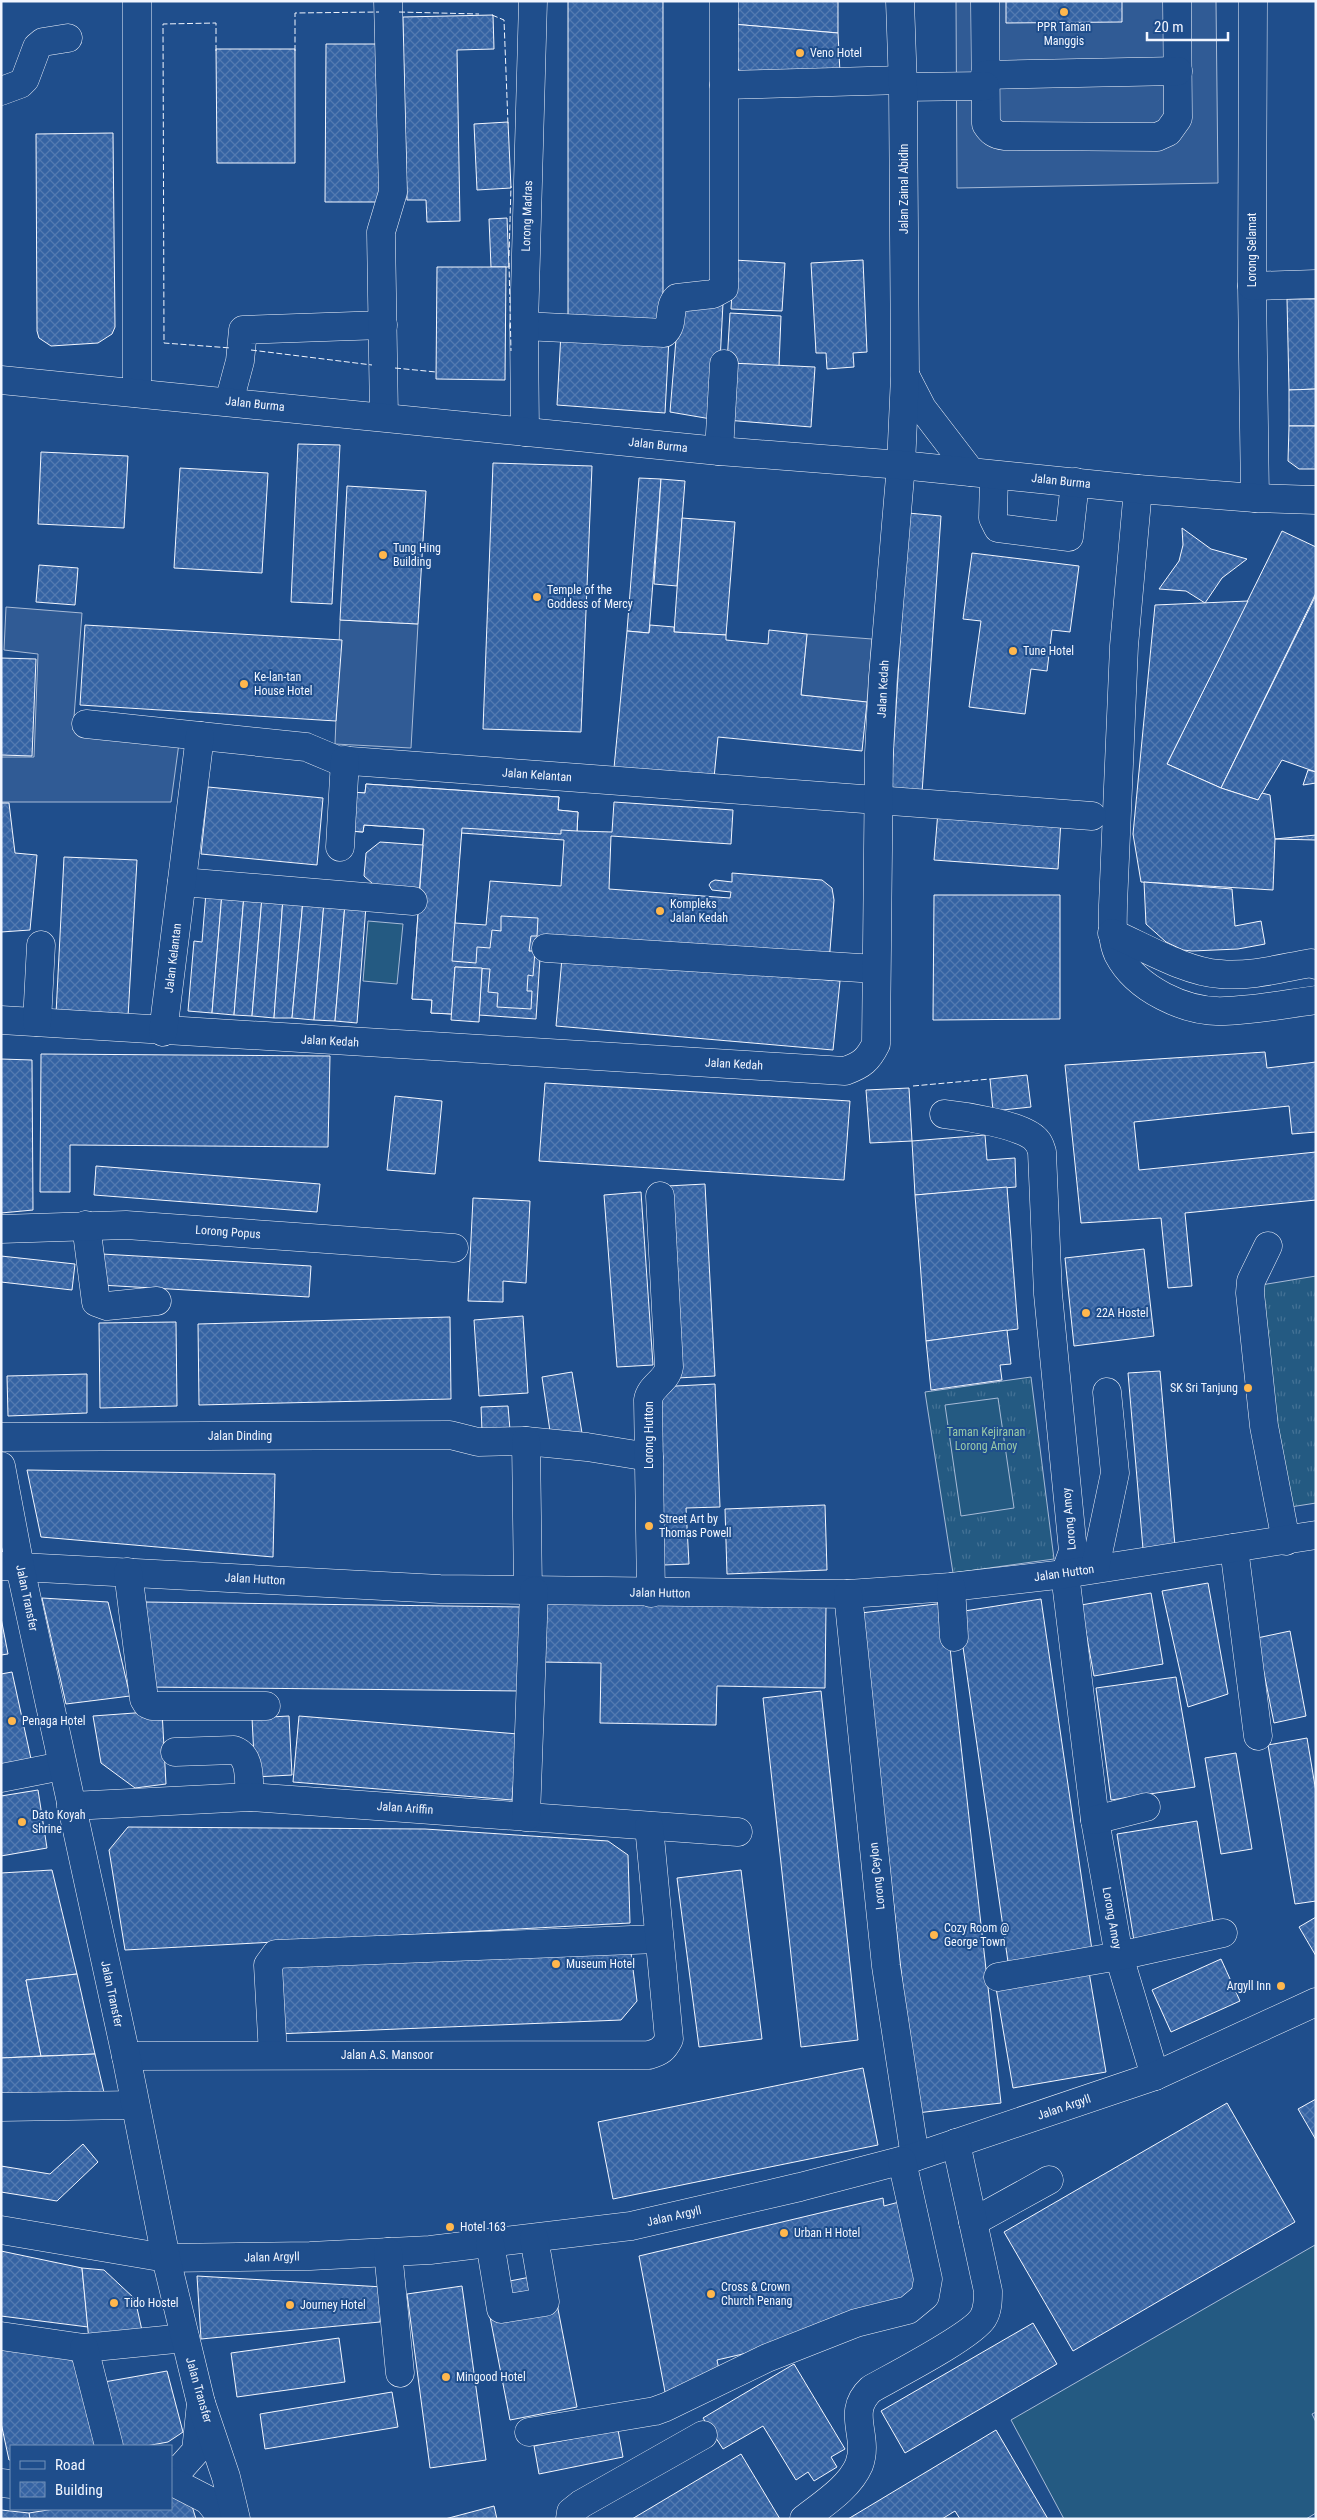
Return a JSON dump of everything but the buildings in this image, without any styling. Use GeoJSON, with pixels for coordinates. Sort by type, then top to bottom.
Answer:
{"type":"FeatureCollection","features":[{"type":"Feature","properties":{"kind":"street"},"geometry":{"type":"LineString","coordinates":[[137,1],[137,392]]}},
{"type":"Feature","properties":{"kind":"street"},"geometry":{"type":"LineString","coordinates":[[384,417],[381,232],[393,192],[388,1]]}},
{"type":"Feature","properties":{"kind":"street","name":"Lorong Madras"},"geometry":{"type":"LineString","coordinates":[[525,432],[524,326],[533,1]]}},
{"type":"Feature","properties":{"kind":"street"},"geometry":{"type":"LineString","coordinates":[[524,326],[664,333],[670,325],[671,308],[677,298],[714,294],[724,288],[724,1]]}},
{"type":"Feature","properties":{"kind":"street","name":"Jalan Zainal Abidin"},"geometry":{"type":"LineString","coordinates":[[900,1],[903,84],[905,376],[901,465]]}},
{"type":"Feature","properties":{"kind":"street"},"geometry":{"type":"LineString","coordinates":[[984,1],[986,124],[991,132],[997,136],[1157,137],[1168,132],[1178,118],[1177,1]]}},
{"type":"Feature","properties":{"kind":"street","name":"Lorong Selamat"},"geometry":{"type":"LineString","coordinates":[[1253,1],[1252,286],[1255,498]]}},
{"type":"Feature","properties":{"kind":"street"},"geometry":{"type":"LineString","coordinates":[[1,91],[20,84],[25,79],[37,46],[43,42],[68,38]]}},
{"type":"Feature","properties":{"kind":"street"},"geometry":{"type":"LineString","coordinates":[[724,85],[903,84],[1178,70]]}},
{"type":"Feature","properties":{"kind":"street"},"geometry":{"type":"LineString","coordinates":[[1252,286],[1316,284]]}},
{"type":"Feature","properties":{"kind":"street"},"geometry":{"type":"LineString","coordinates":[[229,402],[240,361],[243,330],[383,325]]}},
{"type":"Feature","properties":{"kind":"street"},"geometry":{"type":"LineString","coordinates":[[719,451],[724,364]]}},
{"type":"Feature","properties":{"kind":"street","name":"Jalan Zainal Abidin"},"geometry":{"type":"LineString","coordinates":[[905,376],[922,408],[982,473]]}},
{"type":"Feature","properties":{"kind":"street","name":"Jalan Burma"},"geometry":{"type":"LineString","coordinates":[[1,380],[719,451],[901,465],[1138,489],[1255,498],[1316,500]]}},
{"type":"Feature","properties":{"kind":"street","name":"Jalan Kedah"},"geometry":{"type":"LineString","coordinates":[[1,1020],[164,1032],[846,1071],[861,1066],[869,1057],[876,1044],[879,847],[877,800],[883,677],[901,465]]}},
{"type":"Feature","properties":{"kind":"street"},"geometry":{"type":"LineString","coordinates":[[982,473],[993,518],[998,528],[1069,537],[1074,482]]}},
{"type":"Feature","properties":{"kind":"street"},"geometry":{"type":"LineString","coordinates":[[1138,489],[1124,646],[1112,933],[1118,954],[1134,976],[1158,993],[1176,1002],[1203,1010],[1224,1011],[1316,1000]]}},
{"type":"Feature","properties":{"kind":"street","name":"Jalan Kelantan"},"geometry":{"type":"LineString","coordinates":[[86,724],[306,747],[337,760],[1092,816]]}},
{"type":"Feature","properties":{"kind":"street","name":"Jalan Kelantan"},"geometry":{"type":"LineString","coordinates":[[164,1032],[200,736]]}},
{"type":"Feature","properties":{"kind":"street"},"geometry":{"type":"LineString","coordinates":[[340,847],[345,760]]}},
{"type":"Feature","properties":{"kind":"street"},"geometry":{"type":"LineString","coordinates":[[182,882],[412,900]]}},
{"type":"Feature","properties":{"kind":"street"},"geometry":{"type":"LineString","coordinates":[[1112,933],[1198,970],[1219,974],[1240,974],[1311,963],[1316,965]]}},
{"type":"Feature","properties":{"kind":"street"},"geometry":{"type":"LineString","coordinates":[[37,1022],[40,944]]}},
{"type":"Feature","properties":{"kind":"street"},"geometry":{"type":"LineString","coordinates":[[546,948],[876,969]]}},
{"type":"Feature","properties":{"kind":"street","name":"Lorong Amoy"},"geometry":{"type":"LineString","coordinates":[[944,1114],[977,1118],[1029,1134],[1037,1141],[1042,1152],[1048,1294],[1073,1551],[1064,1574],[1095,1820],[1119,1956],[1155,2076]]}},
{"type":"Feature","properties":{"kind":"street","name":"Lorong Hutton"},"geometry":{"type":"LineString","coordinates":[[651,1594],[648,1457],[649,1395],[666,1376],[669,1367],[660,1196]]}},
{"type":"Feature","properties":{"kind":"street","name":"Lorong Popus"},"geometry":{"type":"LineString","coordinates":[[1,1229],[126,1225],[454,1248]]}},
{"type":"Feature","properties":{"kind":"street"},"geometry":{"type":"LineString","coordinates":[[86,1226],[96,1302],[107,1306],[157,1301]]}},
{"type":"Feature","properties":{"kind":"street"},"geometry":{"type":"LineString","coordinates":[[1268,1246],[1251,1282],[1250,1292],[1264,1426],[1286,1541]]}},
{"type":"Feature","properties":{"kind":"street"},"geometry":{"type":"LineString","coordinates":[[1095,1568],[1116,1474],[1107,1392]]}},
{"type":"Feature","properties":{"kind":"street","name":"Jalan Dinding"},"geometry":{"type":"LineString","coordinates":[[1,1437],[450,1435],[478,1442],[526,1441],[587,1447],[648,1457]]}},
{"type":"Feature","properties":{"kind":"street"},"geometry":{"type":"LineString","coordinates":[[526,1441],[531,1591],[526,1817]]}},
{"type":"Feature","properties":{"kind":"street","name":"Jalan Transfer"},"geometry":{"type":"LineString","coordinates":[[1,1466],[10,1566],[62,1766],[126,2056],[166,2258],[201,2403],[226,2477],[236,2519]]}},
{"type":"Feature","properties":{"kind":"street","name":"Jalan Hutton"},"geometry":{"type":"LineString","coordinates":[[10,1566],[440,1590],[651,1594],[848,1594],[951,1587],[1064,1574],[1316,1535]]}},
{"type":"Feature","properties":{"kind":"street"},"geometry":{"type":"LineString","coordinates":[[1234,1548],[1258,1736]]}},
{"type":"Feature","properties":{"kind":"street"},"geometry":{"type":"LineString","coordinates":[[128,1572],[144,1700],[147,1704],[152,1706],[266,1706]]}},
{"type":"Feature","properties":{"kind":"street"},"geometry":{"type":"LineString","coordinates":[[951,1587],[954,1637]]}},
{"type":"Feature","properties":{"kind":"street","name":"Lorong Ceylon"},"geometry":{"type":"LineString","coordinates":[[529,2432],[655,2411],[767,2358],[856,2323],[908,2310],[918,2304],[925,2296],[928,2279],[908,2159],[848,1594]]}},
{"type":"Feature","properties":{"kind":"street"},"geometry":{"type":"LineString","coordinates":[[175,1752],[234,1750],[242,1752],[246,1758],[250,1797]]}},
{"type":"Feature","properties":{"kind":"street"},"geometry":{"type":"LineString","coordinates":[[1,1778],[62,1766]]}},
{"type":"Feature","properties":{"kind":"street","name":"Jalan Ariffin"},"geometry":{"type":"LineString","coordinates":[[71,1806],[250,1797],[738,1832]]}},
{"type":"Feature","properties":{"kind":"street"},"geometry":{"type":"LineString","coordinates":[[1095,1820],[1146,1807]]}},
{"type":"Feature","properties":{"kind":"street","name":"Jalan A.S. Mansoor"},"geometry":{"type":"LineString","coordinates":[[126,2056],[654,2054],[665,2047],[668,2039],[657,1939],[648,1826]]}},
{"type":"Feature","properties":{"kind":"street"},"geometry":{"type":"LineString","coordinates":[[998,1977],[1119,1956],[1223,1933]]}},
{"type":"Feature","properties":{"kind":"street"},"geometry":{"type":"LineString","coordinates":[[273,2055],[268,1965],[276,1954],[657,1939]]}},
{"type":"Feature","properties":{"kind":"street","name":"Jalan Argyll"},"geometry":{"type":"LineString","coordinates":[[1,2230],[166,2258],[310,2256],[388,2252],[490,2243],[630,2226],[908,2159],[1155,2076],[1316,2002]]}},
{"type":"Feature","properties":{"kind":"street"},"geometry":{"type":"LineString","coordinates":[[1,2107],[135,2105]]}},
{"type":"Feature","properties":{"kind":"street"},"geometry":{"type":"LineString","coordinates":[[804,2519],[839,2490],[858,2466],[863,2442],[858,2406],[863,2396],[962,2335],[983,2318],[987,2306],[988,2291],[956,2143]]}},
{"type":"Feature","properties":{"kind":"street"},"geometry":{"type":"LineString","coordinates":[[973,2222],[1049,2180]]}},
{"type":"Feature","properties":{"kind":"street"},"geometry":{"type":"LineString","coordinates":[[490,2243],[501,2310],[546,2302],[534,2238]]}},
{"type":"Feature","properties":{"kind":"street"},"geometry":{"type":"LineString","coordinates":[[388,2252],[400,2373]]}},
{"type":"Feature","properties":{"kind":"street"},"geometry":{"type":"LineString","coordinates":[[1,2336],[84,2348],[185,2338]]}},
{"type":"Feature","properties":{"kind":"street"},"geometry":{"type":"LineString","coordinates":[[84,2348],[109,2445]]}},
{"type":"Feature","properties":{"kind":"street"},"geometry":{"type":"LineString","coordinates":[[172,2470],[180,2469],[196,2451],[201,2403]]}},
{"type":"Feature","properties":{"kind":"street"},"geometry":{"type":"LineString","coordinates":[[570,2519],[571,2512],[581,2504],[703,2435]]}},
{"type":"Feature","properties":{"kind":"street"},"geometry":{"type":"LineString","coordinates":[[172,2482],[208,2500],[223,2519]]}},
{"type":"Feature","properties":{"kind":"green space"},"geometry":{"type":"Polygon","coordinates":[[[368,921],[403,924],[397,984],[363,981],[368,921]]]}},
{"type":"Feature","properties":{"kind":"green space"},"geometry":{"type":"Polygon","coordinates":[[[1316,1276],[1316,1503],[1284,1508],[1249,1287],[1316,1276]]]}},
{"type":"Feature","properties":{"kind":"green space","name":"Taman Kejiranan Lorong Amoy"},"geometry":{"type":"Polygon","coordinates":[[[1031,1377],[1054,1559],[953,1573],[925,1392],[1031,1377]]]}},
{"type":"Feature","properties":{"kind":"green space"},"geometry":{"type":"Polygon","coordinates":[[[998,1398],[1014,1508],[961,1516],[945,1405],[998,1398]]]}},
{"type":"Feature","properties":{"kind":"green space"},"geometry":{"type":"Polygon","coordinates":[[[1315,2245],[1316,2412],[1312,2414],[1316,2422],[1316,2513],[1306,2519],[1064,2519],[1011,2420],[1315,2245]]]}},
{"type":"Feature","properties":{"kind":"shaded area"},"geometry":{"type":"Polygon","coordinates":[[[956,1],[1216,1],[1218,183],[957,188],[956,1]]]}},
{"type":"Feature","properties":{"kind":"shaded area"},"geometry":{"type":"Polygon","coordinates":[[[6,607],[82,613],[73,730],[179,743],[171,802],[1,802],[1,757],[34,757],[38,654],[4,650],[6,607]]]}},
{"type":"Feature","properties":{"kind":"shaded area"},"geometry":{"type":"Polygon","coordinates":[[[340,620],[418,624],[411,748],[335,744],[340,620]]]}},
{"type":"Feature","properties":{"kind":"shaded area"},"geometry":{"type":"Polygon","coordinates":[[[807,634],[872,639],[867,702],[801,695],[807,634]]]}},
{"type":"Feature","properties":{"kind":"fence"},"geometry":{"type":"LineString","coordinates":[[295,51],[295,13],[379,12]]}},
{"type":"Feature","properties":{"kind":"fence"},"geometry":{"type":"LineString","coordinates":[[399,12],[479,14]]}},
{"type":"Feature","properties":{"kind":"fence"},"geometry":{"type":"LineString","coordinates":[[492,15],[504,20],[508,124]]}},
{"type":"Feature","properties":{"kind":"fence"},"geometry":{"type":"LineString","coordinates":[[216,51],[216,23],[163,24],[164,343],[231,348]]}},
{"type":"Feature","properties":{"kind":"fence"},"geometry":{"type":"LineString","coordinates":[[509,256],[511,186]]}},
{"type":"Feature","properties":{"kind":"fence"},"geometry":{"type":"LineString","coordinates":[[509,263],[511,351]]}},
{"type":"Feature","properties":{"kind":"fence"},"geometry":{"type":"LineString","coordinates":[[251,350],[372,365]]}},
{"type":"Feature","properties":{"kind":"fence"},"geometry":{"type":"LineString","coordinates":[[395,368],[436,372]]}},
{"type":"Feature","properties":{"kind":"fence"},"geometry":{"type":"LineString","coordinates":[[913,1086],[990,1079]]}},
{"type":"Feature","properties":{"kind":"place","name":"PPR Taman Manggis"},"geometry":{"type":"Point","coordinates":[1064,12]}},
{"type":"Feature","properties":{"kind":"place","name":"Veno Hotel"},"geometry":{"type":"Point","coordinates":[800,53]}},
{"type":"Feature","properties":{"kind":"place","name":"Tung Hing Building"},"geometry":{"type":"Point","coordinates":[383,555]}},
{"type":"Feature","properties":{"kind":"place","name":"Temple of the Goddess of Mercy"},"geometry":{"type":"Point","coordinates":[537,597]}},
{"type":"Feature","properties":{"kind":"place","name":"Tune Hotel"},"geometry":{"type":"Point","coordinates":[1013,651]}},
{"type":"Feature","properties":{"kind":"place","name":"Ke-lan-tan House Hotel"},"geometry":{"type":"Point","coordinates":[244,684]}},
{"type":"Feature","properties":{"kind":"place","name":"Kompleks Jalan Kedah"},"geometry":{"type":"Point","coordinates":[660,911]}},
{"type":"Feature","properties":{"kind":"place","name":"22A Hostel"},"geometry":{"type":"Point","coordinates":[1086,1313]}},
{"type":"Feature","properties":{"kind":"place","name":"SK Sri Tanjung"},"geometry":{"type":"Point","coordinates":[1248,1388]}},
{"type":"Feature","properties":{"kind":"place","name":"Street Art by Thomas Powell"},"geometry":{"type":"Point","coordinates":[649,1526]}},
{"type":"Feature","properties":{"kind":"place","name":"Penaga Hotel"},"geometry":{"type":"Point","coordinates":[12,1721]}},
{"type":"Feature","properties":{"kind":"place","name":"Dato Koyah Shrine"},"geometry":{"type":"Point","coordinates":[22,1822]}},
{"type":"Feature","properties":{"kind":"place","name":"Cozy Room @ George Town"},"geometry":{"type":"Point","coordinates":[934,1935]}},
{"type":"Feature","properties":{"kind":"place","name":"Museum Hotel"},"geometry":{"type":"Point","coordinates":[556,1964]}},
{"type":"Feature","properties":{"kind":"place","name":"Argyll Inn"},"geometry":{"type":"Point","coordinates":[1281,1986]}},
{"type":"Feature","properties":{"kind":"place","name":"Hotel 163"},"geometry":{"type":"Point","coordinates":[450,2227]}},
{"type":"Feature","properties":{"kind":"place","name":"Urban H Hotel"},"geometry":{"type":"Point","coordinates":[784,2233]}},
{"type":"Feature","properties":{"kind":"place","name":"Cross & Crown Church Penang"},"geometry":{"type":"Point","coordinates":[711,2294]}},
{"type":"Feature","properties":{"kind":"place","name":"Tido Hostel"},"geometry":{"type":"Point","coordinates":[114,2303]}},
{"type":"Feature","properties":{"kind":"place","name":"Journey Hotel"},"geometry":{"type":"Point","coordinates":[290,2305]}},
{"type":"Feature","properties":{"kind":"place","name":"Mingood Hotel"},"geometry":{"type":"Point","coordinates":[446,2377]}}]}
